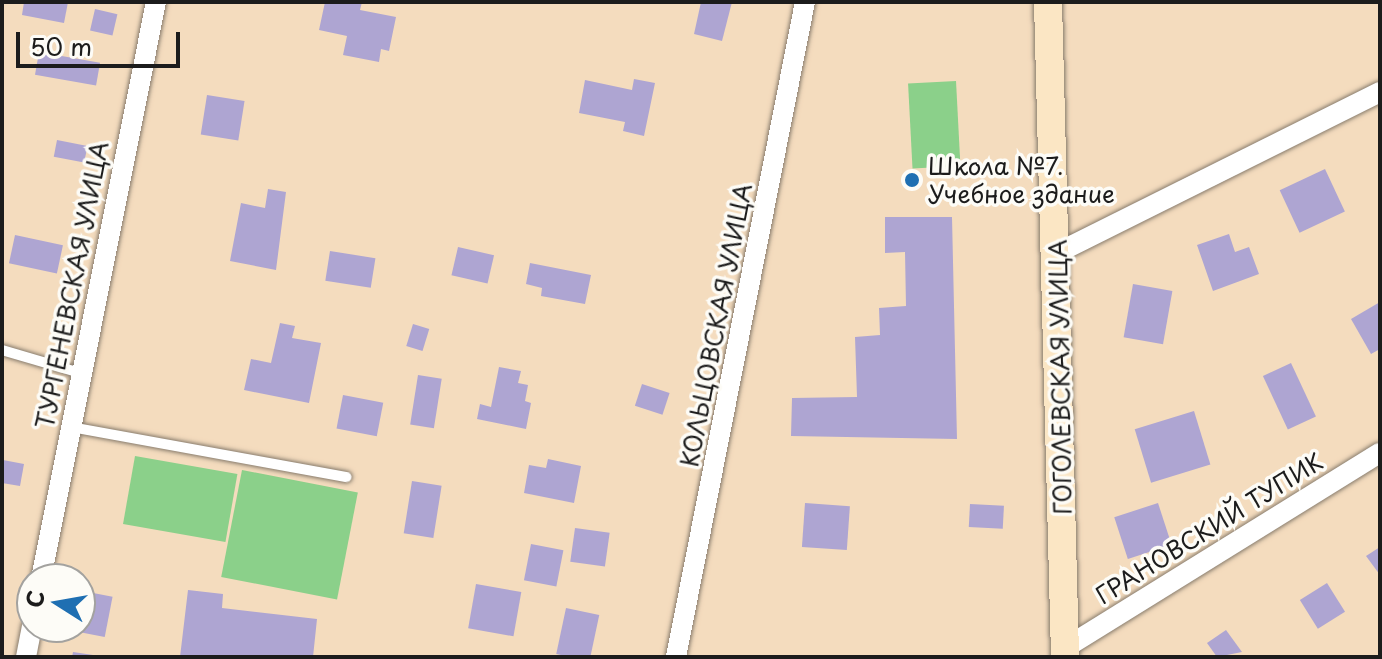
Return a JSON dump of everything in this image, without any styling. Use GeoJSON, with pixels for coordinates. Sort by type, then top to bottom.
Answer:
{"type":"FeatureCollection","features":[{"type":"Feature","properties":{"kind":"street","name":"ТУРГЕНЕВСКАЯ УЛИЦА"},"geometry":{"type":"LineString","coordinates":[[44,563],[156,2]]}},
{"type":"Feature","properties":{"kind":"street","name":"КОЛЬЦОВСКАЯ УЛИЦА"},"geometry":{"type":"LineString","coordinates":[[676,657],[805,2]]}},
{"type":"Feature","properties":{"kind":"street","name":"ГОГОЛЕВСКАЯ УЛИЦА"},"geometry":{"type":"LineString","coordinates":[[1048,2],[1057,253],[1065,652]]}},
{"type":"Feature","properties":{"kind":"street"},"geometry":{"type":"LineString","coordinates":[[1057,253],[1380,92]]}},
{"type":"Feature","properties":{"kind":"street","name":"ГРАНОВСКИЙ ТУПИК"},"geometry":{"type":"LineString","coordinates":[[1065,652],[1380,453]]}},
{"type":"Feature","properties":{"kind":"lane"},"geometry":{"type":"LineString","coordinates":[[2,350],[80,373]]}},
{"type":"Feature","properties":{"kind":"lane"},"geometry":{"type":"LineString","coordinates":[[71,427],[346,477]]}},
{"type":"Feature","properties":{"kind":"green space"},"geometry":{"type":"Polygon","coordinates":[[[956,81],[960,166],[913,168],[908,84],[956,81]]]}},
{"type":"Feature","properties":{"kind":"green space"},"geometry":{"type":"Polygon","coordinates":[[[135,456],[237,474],[225,542],[123,524],[135,456]]]}},
{"type":"Feature","properties":{"kind":"green space"},"geometry":{"type":"Polygon","coordinates":[[[242,470],[358,493],[337,600],[221,577],[242,470]]]}},
{"type":"Feature","properties":{"kind":"building"},"geometry":{"type":"Polygon","coordinates":[[[24,2],[68,2],[64,23],[22,15],[24,2]]]}},
{"type":"Feature","properties":{"kind":"building"},"geometry":{"type":"Polygon","coordinates":[[[325,2],[362,2],[360,10],[396,17],[389,51],[381,49],[379,62],[343,55],[347,36],[319,30],[325,2]]]}},
{"type":"Feature","properties":{"kind":"building"},"geometry":{"type":"Polygon","coordinates":[[[701,2],[732,2],[722,41],[694,34],[701,2]]]}},
{"type":"Feature","properties":{"kind":"building"},"geometry":{"type":"Polygon","coordinates":[[[95,9],[117,14],[112,36],[90,30],[95,9]]]}},
{"type":"Feature","properties":{"kind":"building"},"geometry":{"type":"Polygon","coordinates":[[[39,52],[100,63],[96,85],[35,75],[39,52]]]}},
{"type":"Feature","properties":{"kind":"building"},"geometry":{"type":"Polygon","coordinates":[[[634,79],[655,83],[644,136],[623,131],[625,122],[579,113],[585,80],[632,90],[634,79]]]}},
{"type":"Feature","properties":{"kind":"building"},"geometry":{"type":"Polygon","coordinates":[[[207,95],[245,101],[238,140],[201,135],[207,95]]]}},
{"type":"Feature","properties":{"kind":"building"},"geometry":{"type":"Polygon","coordinates":[[[57,140],[87,146],[84,163],[54,157],[57,140]]]}},
{"type":"Feature","properties":{"kind":"building"},"geometry":{"type":"Polygon","coordinates":[[[1325,169],[1345,212],[1300,233],[1280,190],[1325,169]]]}},
{"type":"Feature","properties":{"kind":"building"},"geometry":{"type":"Polygon","coordinates":[[[268,189],[286,192],[276,270],[230,261],[241,203],[265,208],[268,189]]]}},
{"type":"Feature","properties":{"kind":"building"},"geometry":{"type":"Polygon","coordinates":[[[885,217],[952,217],[957,439],[791,436],[792,398],[857,397],[855,337],[880,335],[879,308],[906,306],[905,252],[885,253],[885,217]]]}},
{"type":"Feature","properties":{"kind":"building"},"geometry":{"type":"Polygon","coordinates":[[[1229,234],[1235,252],[1249,247],[1259,274],[1213,291],[1197,245],[1229,234]]]}},
{"type":"Feature","properties":{"kind":"building"},"geometry":{"type":"Polygon","coordinates":[[[15,235],[63,245],[57,274],[9,263],[15,235]]]}},
{"type":"Feature","properties":{"kind":"building"},"geometry":{"type":"Polygon","coordinates":[[[458,247],[494,255],[488,284],[451,275],[458,247]]]}},
{"type":"Feature","properties":{"kind":"building"},"geometry":{"type":"Polygon","coordinates":[[[330,251],[375,258],[371,288],[325,281],[330,251]]]}},
{"type":"Feature","properties":{"kind":"building"},"geometry":{"type":"Polygon","coordinates":[[[530,263],[591,275],[585,304],[541,296],[542,288],[526,284],[530,263]]]}},
{"type":"Feature","properties":{"kind":"building"},"geometry":{"type":"Polygon","coordinates":[[[1133,284],[1172,291],[1163,344],[1124,337],[1133,284]]]}},
{"type":"Feature","properties":{"kind":"building"},"geometry":{"type":"Polygon","coordinates":[[[1380,302],[1380,349],[1371,354],[1351,319],[1380,302]]]}},
{"type":"Feature","properties":{"kind":"building"},"geometry":{"type":"Polygon","coordinates":[[[280,323],[295,326],[292,338],[321,343],[309,403],[244,390],[251,359],[271,363],[280,323]]]}},
{"type":"Feature","properties":{"kind":"building"},"geometry":{"type":"Polygon","coordinates":[[[413,324],[429,329],[423,351],[406,346],[413,324]]]}},
{"type":"Feature","properties":{"kind":"building"},"geometry":{"type":"Polygon","coordinates":[[[1291,363],[1316,416],[1288,430],[1263,376],[1291,363]]]}},
{"type":"Feature","properties":{"kind":"building"},"geometry":{"type":"Polygon","coordinates":[[[499,367],[521,371],[518,383],[528,385],[525,401],[531,403],[526,429],[477,419],[480,404],[491,407],[499,367]]]}},
{"type":"Feature","properties":{"kind":"building"},"geometry":{"type":"Polygon","coordinates":[[[418,375],[442,379],[434,428],[410,424],[418,375]]]}},
{"type":"Feature","properties":{"kind":"building"},"geometry":{"type":"Polygon","coordinates":[[[642,384],[670,393],[662,415],[635,406],[642,384]]]}},
{"type":"Feature","properties":{"kind":"building"},"geometry":{"type":"Polygon","coordinates":[[[343,395],[383,403],[377,436],[337,428],[343,395]]]}},
{"type":"Feature","properties":{"kind":"building"},"geometry":{"type":"Polygon","coordinates":[[[1194,411],[1210,465],[1151,483],[1135,429],[1194,411]]]}},
{"type":"Feature","properties":{"kind":"building"},"geometry":{"type":"Polygon","coordinates":[[[548,459],[581,466],[574,503],[524,493],[529,465],[546,468],[548,459]]]}},
{"type":"Feature","properties":{"kind":"building"},"geometry":{"type":"Polygon","coordinates":[[[3,460],[24,464],[20,486],[2,483],[3,460]]]}},
{"type":"Feature","properties":{"kind":"building"},"geometry":{"type":"Polygon","coordinates":[[[412,481],[442,486],[433,538],[404,533],[412,481]]]}},
{"type":"Feature","properties":{"kind":"building"},"geometry":{"type":"Polygon","coordinates":[[[805,503],[850,506],[847,550],[802,547],[805,503]]]}},
{"type":"Feature","properties":{"kind":"building"},"geometry":{"type":"Polygon","coordinates":[[[1158,503],[1172,545],[1128,559],[1114,517],[1158,503]]]}},
{"type":"Feature","properties":{"kind":"building"},"geometry":{"type":"Polygon","coordinates":[[[970,504],[1004,506],[1003,529],[969,527],[970,504]]]}},
{"type":"Feature","properties":{"kind":"building"},"geometry":{"type":"Polygon","coordinates":[[[575,528],[610,533],[605,567],[570,562],[575,528]]]}},
{"type":"Feature","properties":{"kind":"building"},"geometry":{"type":"Polygon","coordinates":[[[531,544],[563,550],[556,587],[524,580],[531,544]]]}},
{"type":"Feature","properties":{"kind":"building"},"geometry":{"type":"Polygon","coordinates":[[[1380,547],[1380,575],[1366,556],[1380,547]]]}},
{"type":"Feature","properties":{"kind":"building"},"geometry":{"type":"Polygon","coordinates":[[[1327,583],[1345,612],[1318,629],[1300,600],[1327,583]]]}},
{"type":"Feature","properties":{"kind":"building"},"geometry":{"type":"Polygon","coordinates":[[[476,584],[521,592],[513,636],[468,628],[476,584]]]}},
{"type":"Feature","properties":{"kind":"building"},"geometry":{"type":"Polygon","coordinates":[[[188,590],[223,594],[222,608],[317,619],[313,657],[180,657],[188,590]]]}},
{"type":"Feature","properties":{"kind":"building"},"geometry":{"type":"Polygon","coordinates":[[[96,594],[113,597],[105,637],[96,635],[96,594]]]}},
{"type":"Feature","properties":{"kind":"building"},"geometry":{"type":"Polygon","coordinates":[[[566,608],[599,615],[590,657],[556,654],[566,608]]]}},
{"type":"Feature","properties":{"kind":"building"},"geometry":{"type":"Polygon","coordinates":[[[1226,630],[1242,652],[1217,657],[1207,643],[1226,630]]]}},
{"type":"Feature","properties":{"kind":"building"},"geometry":{"type":"Polygon","coordinates":[[[73,652],[93,655],[93,657],[72,657],[73,652]]]}},
{"type":"Feature","properties":{"kind":"place","name":"Школа №7. Учебное здание"},"geometry":{"type":"Point","coordinates":[912,180]}}]}
